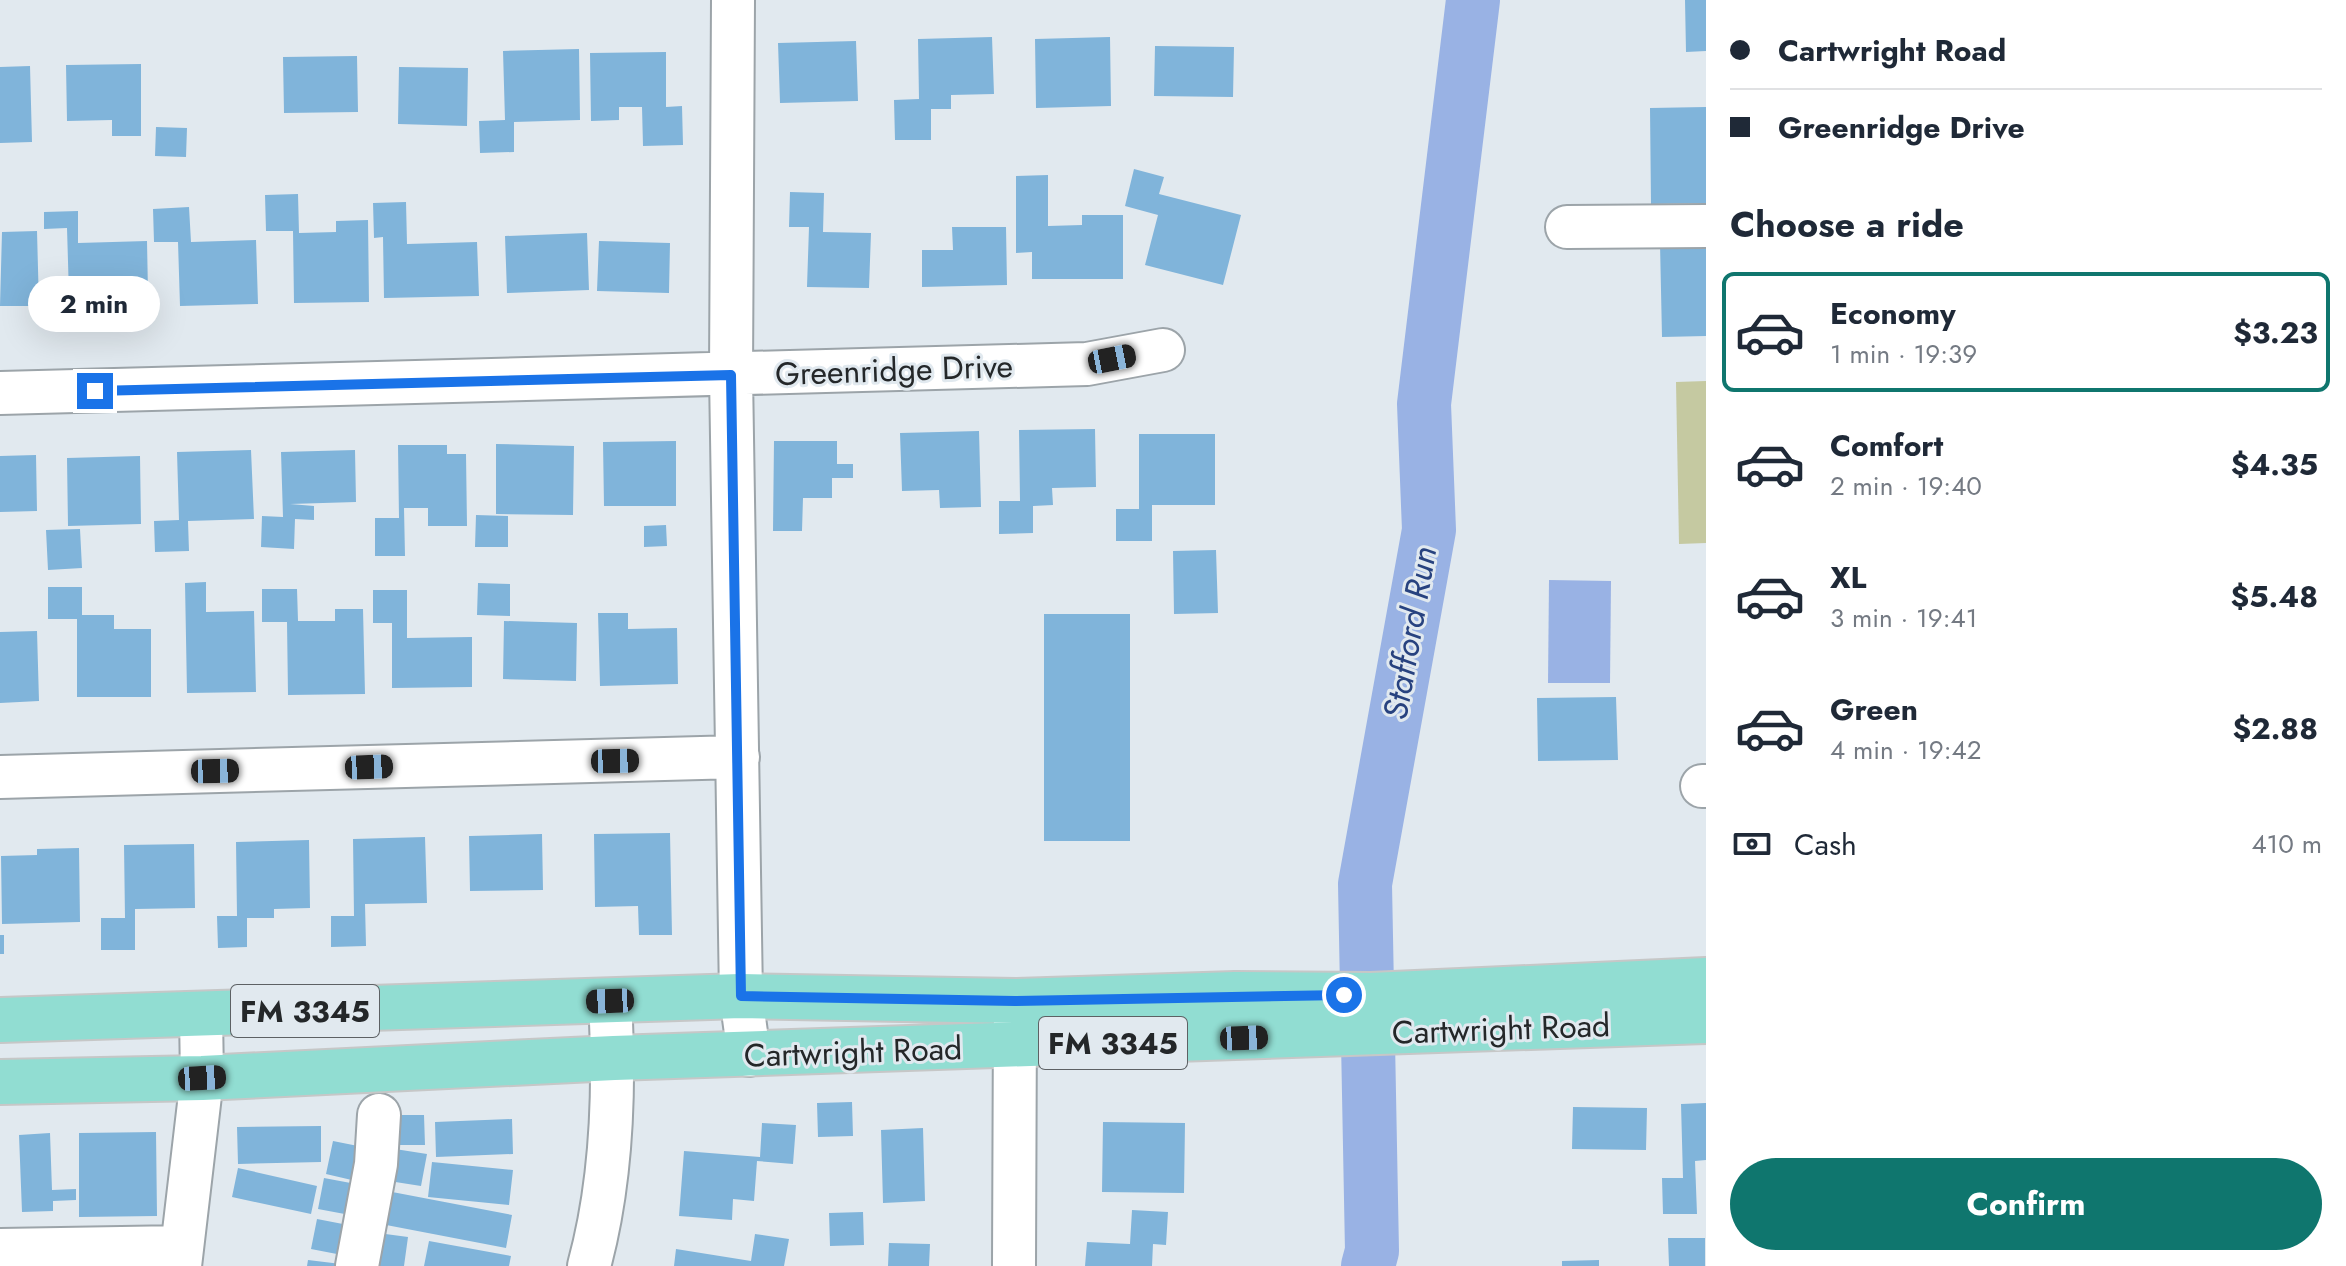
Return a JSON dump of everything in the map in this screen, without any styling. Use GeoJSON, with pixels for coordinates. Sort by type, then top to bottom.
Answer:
{"type":"FeatureCollection","features":[{"type":"Feature","properties":{"kind":"main road","name":"Cartwright Road"},"geometry":{"type":"LineString","coordinates":[[0,1082],[202,1078],[614,1058],[1212,1040],[1520,1008],[1706,980]]}},
{"type":"Feature","properties":{"kind":"main road","name":"Cartwright Road"},"geometry":{"type":"LineString","coordinates":[[0,1020],[741,996],[1015,1001],[1235,994],[1371,995],[1706,1021]]}},
{"type":"Feature","properties":{"kind":"street"},"geometry":{"type":"LineString","coordinates":[[733,0],[731,375],[741,996],[749,1055]]}},
{"type":"Feature","properties":{"kind":"street"},"geometry":{"type":"LineString","coordinates":[[1567,227],[1706,226]]}},
{"type":"Feature","properties":{"kind":"street","name":"Greenridge Drive"},"geometry":{"type":"LineString","coordinates":[[0,393],[1087,364],[1163,350]]}},
{"type":"Feature","properties":{"kind":"street"},"geometry":{"type":"LineString","coordinates":[[0,777],[738,757]]}},
{"type":"Feature","properties":{"kind":"street"},"geometry":{"type":"LineString","coordinates":[[589,1266],[601,1224],[614,1058],[610,1001]]}},
{"type":"Feature","properties":{"kind":"street"},"geometry":{"type":"LineString","coordinates":[[1014,1266],[1015,1001]]}},
{"type":"Feature","properties":{"kind":"street"},"geometry":{"type":"LineString","coordinates":[[0,1250],[181,1256],[202,1078],[201,1015]]}},
{"type":"Feature","properties":{"kind":"street"},"geometry":{"type":"LineString","coordinates":[[357,1266],[376,1164],[379,1115]]}},
{"type":"Feature","properties":{"kind":"green space"},"geometry":{"type":"Polygon","coordinates":[[[1706,381],[1706,543],[1679,544],[1676,382],[1706,381]]]}},
{"type":"Feature","properties":{"kind":"water"},"geometry":{"type":"Polygon","coordinates":[[[1549,580],[1611,581],[1610,683],[1548,683],[1549,580]]]}},
{"type":"Feature","properties":{"kind":"building"},"geometry":{"type":"Polygon","coordinates":[[[1685,0],[1706,0],[1706,51],[1686,52],[1685,0]]]}},
{"type":"Feature","properties":{"kind":"building"},"geometry":{"type":"Polygon","coordinates":[[[992,37],[994,94],[951,95],[951,109],[931,109],[931,140],[895,140],[894,100],[919,99],[918,39],[992,37]]]}},
{"type":"Feature","properties":{"kind":"building"},"geometry":{"type":"Polygon","coordinates":[[[1110,37],[1111,106],[1036,108],[1035,39],[1110,37]]]}},
{"type":"Feature","properties":{"kind":"building"},"geometry":{"type":"Polygon","coordinates":[[[856,41],[858,101],[780,103],[778,43],[856,41]]]}},
{"type":"Feature","properties":{"kind":"building"},"geometry":{"type":"Polygon","coordinates":[[[1155,46],[1234,47],[1233,97],[1154,96],[1155,46]]]}},
{"type":"Feature","properties":{"kind":"building"},"geometry":{"type":"Polygon","coordinates":[[[579,49],[580,120],[514,122],[514,152],[480,153],[479,121],[505,120],[503,51],[579,49]]]}},
{"type":"Feature","properties":{"kind":"building"},"geometry":{"type":"Polygon","coordinates":[[[666,52],[666,107],[682,106],[683,145],[643,146],[642,107],[619,107],[619,120],[591,121],[590,53],[666,52]]]}},
{"type":"Feature","properties":{"kind":"building"},"geometry":{"type":"Polygon","coordinates":[[[357,56],[358,112],[284,113],[283,57],[357,56]]]}},
{"type":"Feature","properties":{"kind":"building"},"geometry":{"type":"Polygon","coordinates":[[[141,64],[141,136],[112,136],[112,120],[67,121],[66,65],[141,64]]]}},
{"type":"Feature","properties":{"kind":"building"},"geometry":{"type":"Polygon","coordinates":[[[30,66],[32,142],[0,143],[0,67],[30,66]]]}},
{"type":"Feature","properties":{"kind":"building"},"geometry":{"type":"Polygon","coordinates":[[[399,67],[468,68],[467,126],[398,124],[399,67]]]}},
{"type":"Feature","properties":{"kind":"building"},"geometry":{"type":"Polygon","coordinates":[[[1706,107],[1706,203],[1651,204],[1650,108],[1706,107]]]}},
{"type":"Feature","properties":{"kind":"building"},"geometry":{"type":"Polygon","coordinates":[[[156,127],[187,128],[186,157],[155,156],[156,127]]]}},
{"type":"Feature","properties":{"kind":"building"},"geometry":{"type":"Polygon","coordinates":[[[1134,169],[1164,177],[1159,194],[1241,215],[1223,285],[1145,265],[1158,215],[1125,206],[1134,169]]]}},
{"type":"Feature","properties":{"kind":"building"},"geometry":{"type":"Polygon","coordinates":[[[1048,175],[1048,226],[1082,225],[1082,215],[1123,215],[1123,279],[1032,279],[1032,252],[1016,253],[1016,176],[1048,175]]]}},
{"type":"Feature","properties":{"kind":"building"},"geometry":{"type":"Polygon","coordinates":[[[790,192],[824,193],[823,232],[871,233],[869,288],[807,287],[809,227],[789,227],[790,192]]]}},
{"type":"Feature","properties":{"kind":"building"},"geometry":{"type":"Polygon","coordinates":[[[298,194],[299,233],[336,232],[336,221],[368,220],[369,302],[294,303],[293,231],[266,231],[265,195],[298,194]]]}},
{"type":"Feature","properties":{"kind":"building"},"geometry":{"type":"Polygon","coordinates":[[[406,202],[407,244],[477,242],[479,296],[384,298],[383,237],[374,238],[373,203],[406,202]]]}},
{"type":"Feature","properties":{"kind":"building"},"geometry":{"type":"Polygon","coordinates":[[[189,207],[191,242],[256,240],[258,304],[180,306],[178,242],[154,242],[153,209],[189,207]]]}},
{"type":"Feature","properties":{"kind":"building"},"geometry":{"type":"Polygon","coordinates":[[[78,211],[78,243],[147,241],[148,293],[69,295],[67,228],[44,229],[44,212],[78,211]]]}},
{"type":"Feature","properties":{"kind":"building"},"geometry":{"type":"Polygon","coordinates":[[[952,227],[1006,227],[1007,285],[922,287],[922,250],[953,250],[952,227]]]}},
{"type":"Feature","properties":{"kind":"building"},"geometry":{"type":"Polygon","coordinates":[[[37,231],[39,306],[0,306],[2,232],[37,231]]]}},
{"type":"Feature","properties":{"kind":"building"},"geometry":{"type":"Polygon","coordinates":[[[587,233],[589,290],[507,293],[505,236],[587,233]]]}},
{"type":"Feature","properties":{"kind":"building"},"geometry":{"type":"Polygon","coordinates":[[[599,241],[670,243],[669,293],[597,291],[599,241]]]}},
{"type":"Feature","properties":{"kind":"building"},"geometry":{"type":"Polygon","coordinates":[[[1660,243],[1706,243],[1706,336],[1662,337],[1660,243]]]}},
{"type":"Feature","properties":{"kind":"building"},"geometry":{"type":"Polygon","coordinates":[[[1095,429],[1096,487],[1052,488],[1053,505],[1033,506],[1033,533],[999,534],[999,501],[1020,501],[1019,430],[1095,429]]]}},
{"type":"Feature","properties":{"kind":"building"},"geometry":{"type":"Polygon","coordinates":[[[979,431],[981,507],[940,508],[939,490],[902,491],[900,433],[979,431]]]}},
{"type":"Feature","properties":{"kind":"building"},"geometry":{"type":"Polygon","coordinates":[[[1139,434],[1215,434],[1215,505],[1152,505],[1152,541],[1116,541],[1116,509],[1139,509],[1139,434]]]}},
{"type":"Feature","properties":{"kind":"building"},"geometry":{"type":"Polygon","coordinates":[[[676,441],[676,506],[604,506],[603,442],[676,441]]]}},
{"type":"Feature","properties":{"kind":"building"},"geometry":{"type":"Polygon","coordinates":[[[774,441],[837,441],[837,464],[853,464],[853,478],[832,478],[832,498],[803,498],[802,531],[773,531],[774,441]]]}},
{"type":"Feature","properties":{"kind":"building"},"geometry":{"type":"Polygon","coordinates":[[[496,444],[574,446],[573,515],[496,514],[496,444]]]}},
{"type":"Feature","properties":{"kind":"building"},"geometry":{"type":"Polygon","coordinates":[[[398,445],[447,445],[447,454],[466,454],[467,526],[428,526],[428,508],[404,508],[405,556],[375,556],[375,518],[399,518],[398,445]]]}},
{"type":"Feature","properties":{"kind":"building"},"geometry":{"type":"Polygon","coordinates":[[[251,450],[254,519],[188,521],[189,551],[155,552],[154,521],[179,520],[177,452],[251,450]]]}},
{"type":"Feature","properties":{"kind":"building"},"geometry":{"type":"Polygon","coordinates":[[[355,450],[356,502],[290,504],[314,506],[314,520],[295,519],[294,549],[261,547],[262,516],[283,517],[281,452],[355,450]]]}},
{"type":"Feature","properties":{"kind":"building"},"geometry":{"type":"Polygon","coordinates":[[[36,455],[37,511],[0,512],[0,456],[36,455]]]}},
{"type":"Feature","properties":{"kind":"building"},"geometry":{"type":"Polygon","coordinates":[[[140,456],[141,524],[68,526],[67,458],[140,456]]]}},
{"type":"Feature","properties":{"kind":"building"},"geometry":{"type":"Polygon","coordinates":[[[476,515],[508,516],[508,547],[475,547],[476,515]]]}},
{"type":"Feature","properties":{"kind":"building"},"geometry":{"type":"Polygon","coordinates":[[[666,525],[667,546],[644,547],[644,526],[666,525]]]}},
{"type":"Feature","properties":{"kind":"building"},"geometry":{"type":"Polygon","coordinates":[[[80,529],[82,568],[48,570],[46,530],[80,529]]]}},
{"type":"Feature","properties":{"kind":"building"},"geometry":{"type":"Polygon","coordinates":[[[1216,550],[1218,613],[1174,614],[1173,551],[1216,550]]]}},
{"type":"Feature","properties":{"kind":"building"},"geometry":{"type":"Polygon","coordinates":[[[206,582],[206,612],[254,611],[256,692],[187,693],[185,583],[206,582]]]}},
{"type":"Feature","properties":{"kind":"building"},"geometry":{"type":"Polygon","coordinates":[[[478,583],[510,584],[510,616],[477,615],[478,583]]]}},
{"type":"Feature","properties":{"kind":"building"},"geometry":{"type":"Polygon","coordinates":[[[48,587],[82,587],[82,615],[114,615],[114,629],[151,629],[151,697],[77,697],[77,619],[48,619],[48,587]]]}},
{"type":"Feature","properties":{"kind":"building"},"geometry":{"type":"Polygon","coordinates":[[[262,589],[297,589],[298,621],[335,621],[335,609],[363,609],[365,694],[288,695],[287,622],[262,622],[262,589]]]}},
{"type":"Feature","properties":{"kind":"building"},"geometry":{"type":"Polygon","coordinates":[[[373,590],[407,590],[407,638],[472,637],[472,687],[392,688],[392,623],[373,623],[373,590]]]}},
{"type":"Feature","properties":{"kind":"building"},"geometry":{"type":"Polygon","coordinates":[[[598,613],[628,613],[628,629],[677,628],[678,684],[600,686],[598,613]]]}},
{"type":"Feature","properties":{"kind":"building"},"geometry":{"type":"Polygon","coordinates":[[[1044,614],[1130,614],[1130,841],[1044,841],[1044,614]]]}},
{"type":"Feature","properties":{"kind":"building"},"geometry":{"type":"Polygon","coordinates":[[[504,621],[577,623],[576,681],[503,679],[504,621]]]}},
{"type":"Feature","properties":{"kind":"building"},"geometry":{"type":"Polygon","coordinates":[[[37,631],[39,701],[0,703],[0,632],[37,631]]]}},
{"type":"Feature","properties":{"kind":"building"},"geometry":{"type":"Polygon","coordinates":[[[1616,697],[1618,760],[1538,761],[1537,698],[1616,697]]]}},
{"type":"Feature","properties":{"kind":"building"},"geometry":{"type":"Polygon","coordinates":[[[670,833],[672,935],[639,935],[638,906],[595,907],[594,834],[670,833]]]}},
{"type":"Feature","properties":{"kind":"building"},"geometry":{"type":"Polygon","coordinates":[[[542,834],[543,890],[470,891],[469,836],[542,834]]]}},
{"type":"Feature","properties":{"kind":"building"},"geometry":{"type":"Polygon","coordinates":[[[425,837],[427,903],[365,904],[366,946],[331,947],[331,916],[354,916],[353,839],[425,837]]]}},
{"type":"Feature","properties":{"kind":"building"},"geometry":{"type":"Polygon","coordinates":[[[309,840],[310,908],[274,909],[274,918],[247,918],[247,947],[218,948],[217,916],[237,916],[236,842],[309,840]]]}},
{"type":"Feature","properties":{"kind":"building"},"geometry":{"type":"Polygon","coordinates":[[[194,844],[195,908],[135,909],[135,950],[101,950],[101,918],[125,918],[124,845],[194,844]]]}},
{"type":"Feature","properties":{"kind":"building"},"geometry":{"type":"Polygon","coordinates":[[[79,848],[80,922],[2,924],[1,856],[37,855],[37,849],[79,848]]]}},
{"type":"Feature","properties":{"kind":"building"},"geometry":{"type":"Polygon","coordinates":[[[0,935],[4,935],[4,954],[0,954],[0,935]]]}},
{"type":"Feature","properties":{"kind":"building"},"geometry":{"type":"Polygon","coordinates":[[[852,1102],[853,1136],[818,1137],[817,1103],[852,1102]]]}},
{"type":"Feature","properties":{"kind":"building"},"geometry":{"type":"Polygon","coordinates":[[[1706,1103],[1706,1160],[1695,1161],[1697,1214],[1663,1214],[1662,1178],[1683,1178],[1681,1104],[1706,1103]]]}},
{"type":"Feature","properties":{"kind":"building"},"geometry":{"type":"Polygon","coordinates":[[[1573,1107],[1647,1108],[1646,1150],[1572,1149],[1573,1107]]]}},
{"type":"Feature","properties":{"kind":"building"},"geometry":{"type":"Polygon","coordinates":[[[395,1115],[424,1115],[425,1145],[396,1145],[395,1115]]]}},
{"type":"Feature","properties":{"kind":"building"},"geometry":{"type":"Polygon","coordinates":[[[512,1119],[513,1154],[436,1157],[435,1122],[512,1119]]]}},
{"type":"Feature","properties":{"kind":"building"},"geometry":{"type":"Polygon","coordinates":[[[1103,1122],[1185,1123],[1184,1193],[1102,1192],[1103,1122]]]}},
{"type":"Feature","properties":{"kind":"building"},"geometry":{"type":"Polygon","coordinates":[[[762,1123],[796,1125],[793,1164],[757,1161],[754,1201],[733,1199],[732,1220],[679,1216],[684,1151],[760,1157],[762,1123]]]}},
{"type":"Feature","properties":{"kind":"building"},"geometry":{"type":"Polygon","coordinates":[[[321,1126],[321,1162],[238,1164],[237,1127],[321,1126]]]}},
{"type":"Feature","properties":{"kind":"building"},"geometry":{"type":"Polygon","coordinates":[[[923,1128],[925,1201],[883,1203],[881,1130],[923,1128]]]}},
{"type":"Feature","properties":{"kind":"building"},"geometry":{"type":"Polygon","coordinates":[[[156,1132],[157,1216],[79,1217],[79,1133],[156,1132]]]}},
{"type":"Feature","properties":{"kind":"building"},"geometry":{"type":"Polygon","coordinates":[[[50,1133],[52,1190],[76,1189],[76,1200],[53,1201],[53,1211],[22,1212],[19,1135],[50,1133]]]}},
{"type":"Feature","properties":{"kind":"building"},"geometry":{"type":"Polygon","coordinates":[[[333,1141],[363,1147],[356,1181],[326,1174],[333,1141]]]}},
{"type":"Feature","properties":{"kind":"building"},"geometry":{"type":"Polygon","coordinates":[[[395,1149],[427,1154],[421,1186],[389,1181],[395,1149]]]}},
{"type":"Feature","properties":{"kind":"building"},"geometry":{"type":"Polygon","coordinates":[[[432,1162],[513,1170],[509,1205],[428,1197],[432,1162]]]}},
{"type":"Feature","properties":{"kind":"building"},"geometry":{"type":"Polygon","coordinates":[[[238,1168],[317,1186],[311,1214],[232,1197],[238,1168]]]}},
{"type":"Feature","properties":{"kind":"building"},"geometry":{"type":"Polygon","coordinates":[[[324,1178],[356,1184],[350,1215],[318,1209],[324,1178]]]}},
{"type":"Feature","properties":{"kind":"building"},"geometry":{"type":"Polygon","coordinates":[[[387,1191],[512,1215],[506,1248],[381,1224],[387,1191]]]}},
{"type":"Feature","properties":{"kind":"building"},"geometry":{"type":"Polygon","coordinates":[[[1132,1210],[1168,1212],[1166,1245],[1153,1244],[1152,1266],[1085,1266],[1087,1242],[1130,1244],[1132,1210]]]}},
{"type":"Feature","properties":{"kind":"building"},"geometry":{"type":"Polygon","coordinates":[[[863,1212],[864,1245],[830,1246],[829,1213],[863,1212]]]}},
{"type":"Feature","properties":{"kind":"building"},"geometry":{"type":"Polygon","coordinates":[[[317,1219],[348,1225],[342,1255],[311,1249],[317,1219]]]}},
{"type":"Feature","properties":{"kind":"building"},"geometry":{"type":"Polygon","coordinates":[[[378,1233],[408,1237],[404,1266],[374,1266],[378,1233]]]}},
{"type":"Feature","properties":{"kind":"building"},"geometry":{"type":"Polygon","coordinates":[[[755,1234],[789,1239],[784,1266],[674,1266],[676,1249],[751,1261],[755,1234]]]}},
{"type":"Feature","properties":{"kind":"building"},"geometry":{"type":"Polygon","coordinates":[[[1668,1238],[1705,1238],[1705,1266],[1669,1266],[1668,1238]]]}},
{"type":"Feature","properties":{"kind":"building"},"geometry":{"type":"Polygon","coordinates":[[[429,1241],[511,1256],[509,1266],[424,1266],[429,1241]]]}},
{"type":"Feature","properties":{"kind":"building"},"geometry":{"type":"Polygon","coordinates":[[[889,1243],[930,1244],[929,1266],[888,1266],[889,1243]]]}},
{"type":"Feature","properties":{"kind":"building"},"geometry":{"type":"Polygon","coordinates":[[[308,1260],[341,1264],[341,1266],[307,1266],[308,1260]]]}},
{"type":"Feature","properties":{"kind":"building"},"geometry":{"type":"Polygon","coordinates":[[[1599,1260],[1599,1266],[1562,1266],[1562,1261],[1599,1260]]]}},
{"type":"Feature","properties":{"kind":"waterway","name":"Stafford Run"},"geometry":{"type":"LineString","coordinates":[[1368,1266],[1372,1251],[1365,884],[1429,530],[1424,404],[1473,0]]}},
{"type":"Feature","properties":{"kind":"route"},"geometry":{"type":"LineString","coordinates":[[95,391],[731,375],[741,996],[1015,1001],[1235,994],[1344,995]]}}]}
